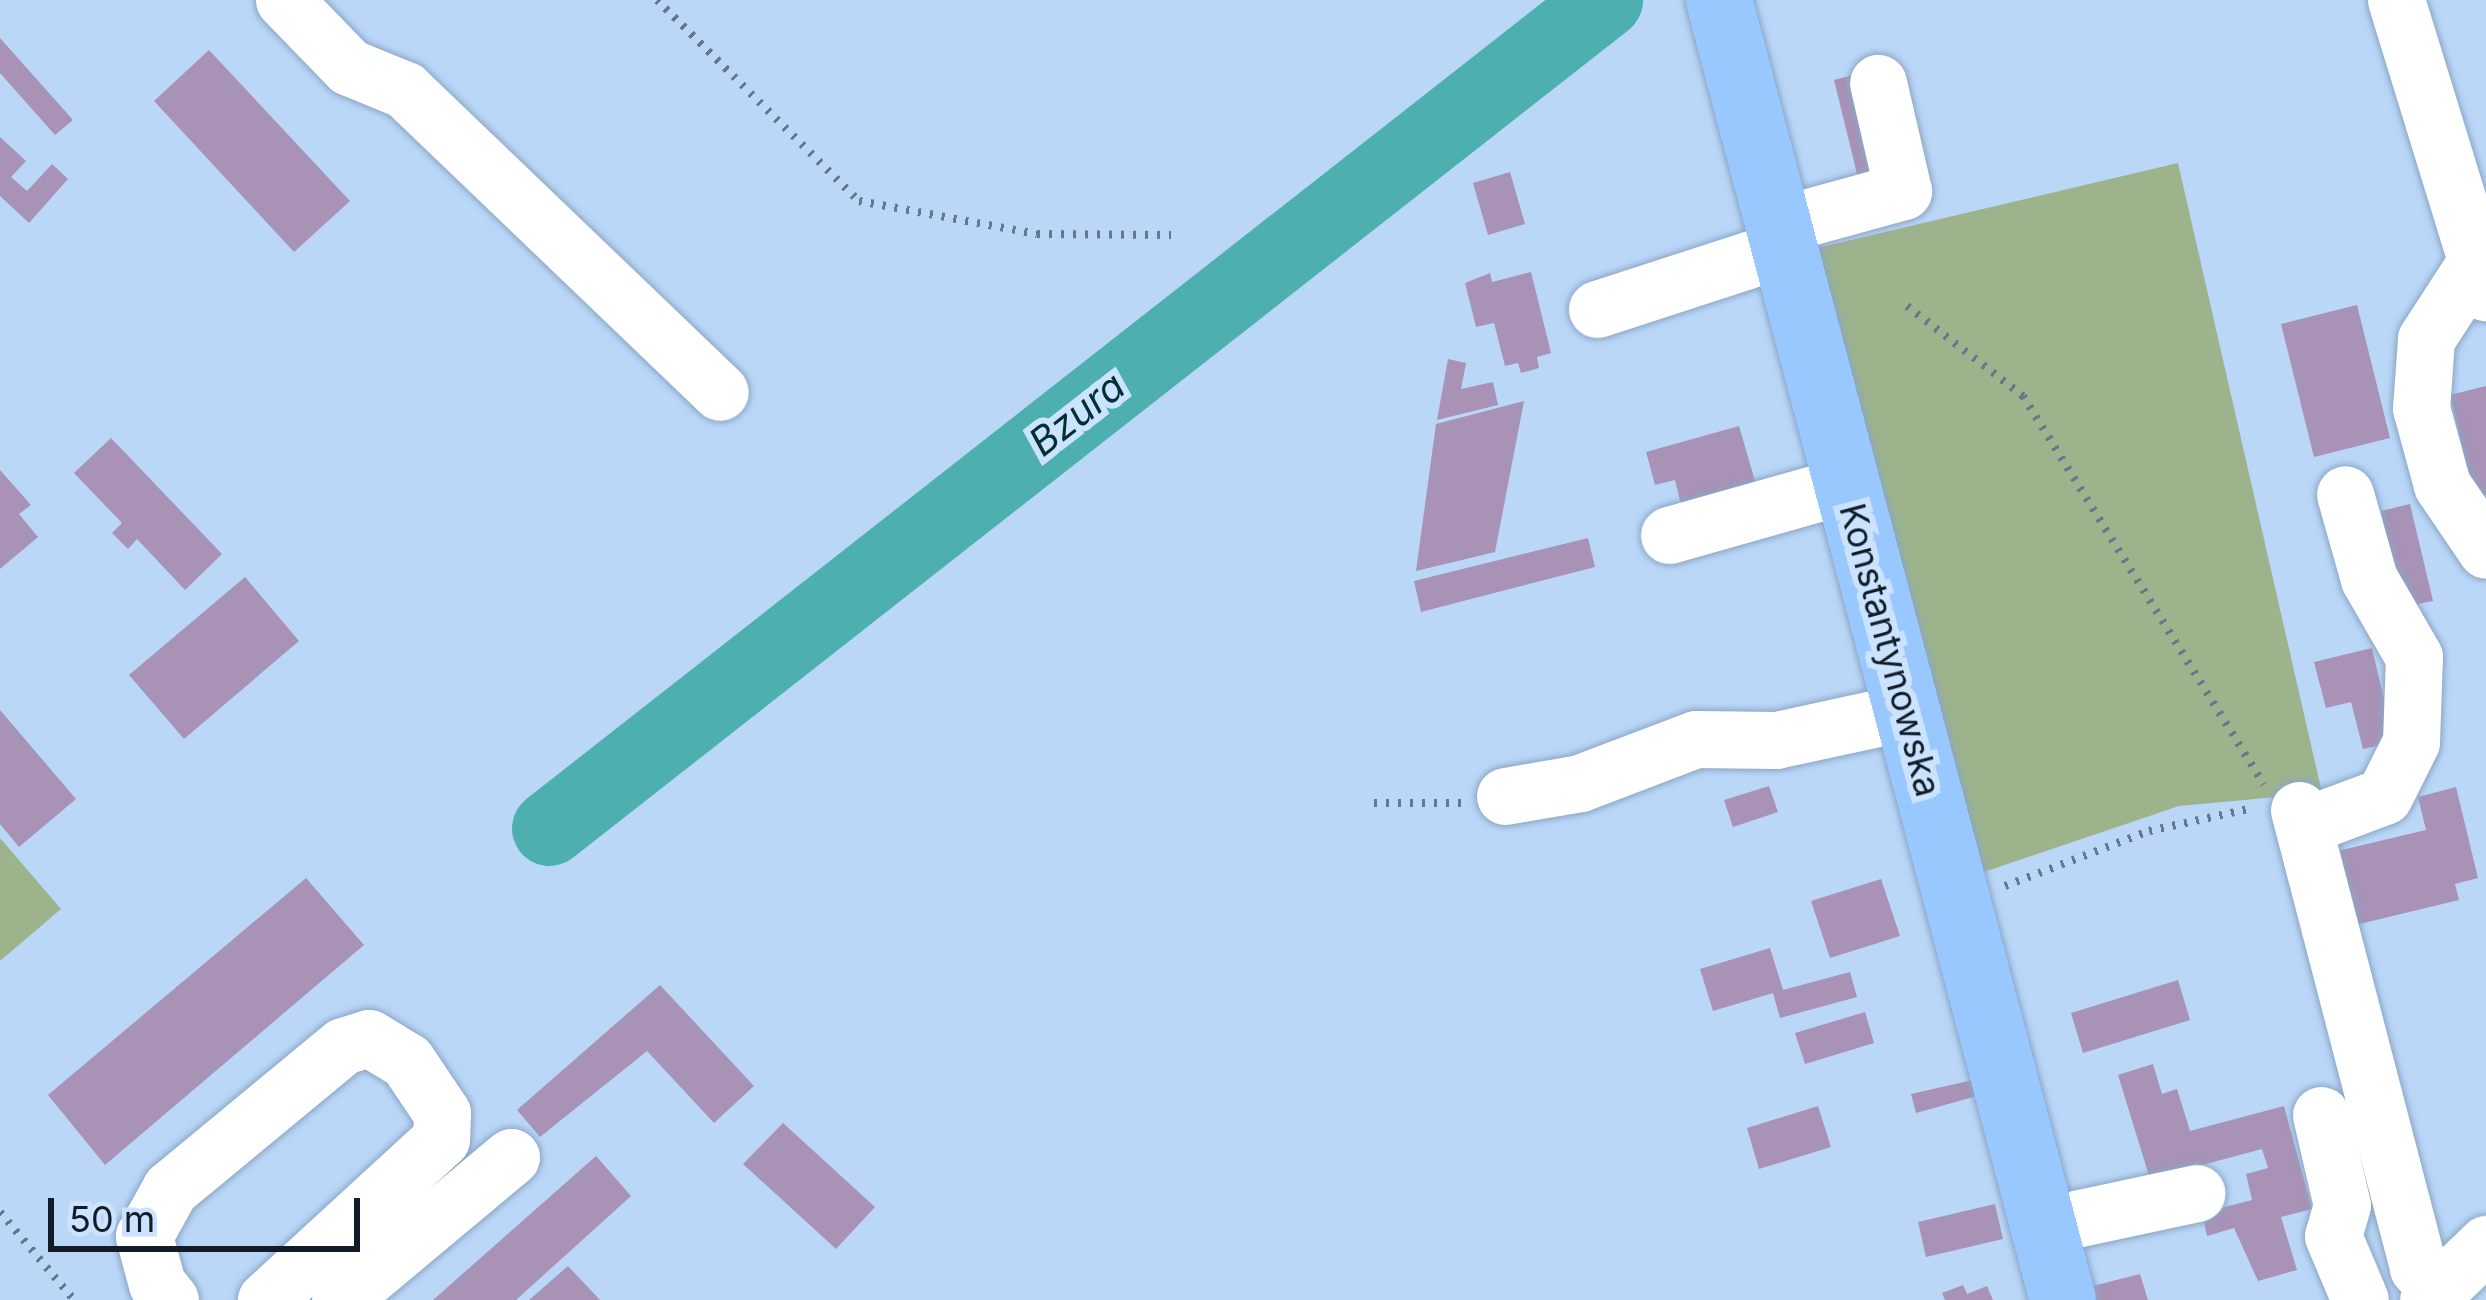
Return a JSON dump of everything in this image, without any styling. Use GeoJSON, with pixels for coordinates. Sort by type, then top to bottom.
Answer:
{"type":"FeatureCollection","features":[{"type":"Feature","properties":{"kind":"main road","name":"Konstantynowska"},"geometry":{"type":"LineString","coordinates":[[1719,0],[2063,1300]]}},
{"type":"Feature","properties":{"kind":"street"},"geometry":{"type":"LineString","coordinates":[[284,0],[349,67],[405,90],[720,392]]}},
{"type":"Feature","properties":{"kind":"street"},"geometry":{"type":"LineString","coordinates":[[2396,0],[2480,278],[2426,339],[2421,408],[2442,485],[2486,550]]}},
{"type":"Feature","properties":{"kind":"street"},"geometry":{"type":"LineString","coordinates":[[1597,309],[1903,191],[1878,83]]}},
{"type":"Feature","properties":{"kind":"street"},"geometry":{"type":"LineString","coordinates":[[1669,535],[1846,485]]}},
{"type":"Feature","properties":{"kind":"street"},"geometry":{"type":"LineString","coordinates":[[2345,494],[2368,579],[2414,658],[2411,742],[2384,796],[2301,818],[2418,1268],[2433,1295],[2486,1244]]}},
{"type":"Feature","properties":{"kind":"street"},"geometry":{"type":"LineString","coordinates":[[1505,796],[1580,783],[1696,739],[1775,740],[1906,712]]}},
{"type":"Feature","properties":{"kind":"street"},"geometry":{"type":"LineString","coordinates":[[170,1300],[157,1284],[143,1236],[170,1189],[343,1046],[369,1038],[407,1061],[442,1113],[441,1139],[266,1300]]}},
{"type":"Feature","properties":{"kind":"street"},"geometry":{"type":"LineString","coordinates":[[2321,1115],[2342,1205],[2333,1235],[2360,1300]]}},
{"type":"Feature","properties":{"kind":"street"},"geometry":{"type":"LineString","coordinates":[[340,1300],[511,1157]]}},
{"type":"Feature","properties":{"kind":"street"},"geometry":{"type":"LineString","coordinates":[[2342,1205],[2399,1192]]}},
{"type":"Feature","properties":{"kind":"street"},"geometry":{"type":"LineString","coordinates":[[2043,1226],[2197,1193]]}},
{"type":"Feature","properties":{"kind":"path"},"geometry":{"type":"LineString","coordinates":[[657,0],[859,201],[1036,234],[1171,235]]}},
{"type":"Feature","properties":{"kind":"path"},"geometry":{"type":"LineString","coordinates":[[1907,307],[2023,396],[2272,804],[2149,831],[1956,901]]}},
{"type":"Feature","properties":{"kind":"path"},"geometry":{"type":"LineString","coordinates":[[1373,803],[1436,807],[1505,796]]}},
{"type":"Feature","properties":{"kind":"path"},"geometry":{"type":"LineString","coordinates":[[0,1212],[74,1300]]}},
{"type":"Feature","properties":{"kind":"green space"},"geometry":{"type":"Polygon","coordinates":[[[2178,163],[2322,793],[2179,806],[1984,872],[1817,248],[2178,163]]]}},
{"type":"Feature","properties":{"kind":"green space"},"geometry":{"type":"Polygon","coordinates":[[[0,838],[61,909],[0,961],[0,838]]]}},
{"type":"Feature","properties":{"kind":"building"},"geometry":{"type":"Polygon","coordinates":[[[0,38],[73,120],[55,135],[0,73],[0,38]]]}},
{"type":"Feature","properties":{"kind":"building"},"geometry":{"type":"Polygon","coordinates":[[[209,50],[350,201],[294,252],[154,101],[209,50]]]}},
{"type":"Feature","properties":{"kind":"building"},"geometry":{"type":"Polygon","coordinates":[[[1853,75],[1879,181],[1860,186],[1834,80],[1853,75]]]}},
{"type":"Feature","properties":{"kind":"building"},"geometry":{"type":"Polygon","coordinates":[[[0,137],[26,161],[11,177],[27,191],[52,164],[68,179],[29,223],[0,196],[0,137]]]}},
{"type":"Feature","properties":{"kind":"building"},"geometry":{"type":"Polygon","coordinates":[[[1510,172],[1525,224],[1488,235],[1473,183],[1510,172]]]}},
{"type":"Feature","properties":{"kind":"building"},"geometry":{"type":"Polygon","coordinates":[[[1531,272],[1551,353],[1537,357],[1539,368],[1521,373],[1518,363],[1505,366],[1494,323],[1476,327],[1465,283],[1490,273],[1492,282],[1531,272]]]}},
{"type":"Feature","properties":{"kind":"building"},"geometry":{"type":"Polygon","coordinates":[[[2357,305],[2390,438],[2314,457],[2281,324],[2357,305]]]}},
{"type":"Feature","properties":{"kind":"building"},"geometry":{"type":"Polygon","coordinates":[[[1448,359],[1466,363],[1461,389],[1493,382],[1498,405],[1437,420],[1448,359]]]}},
{"type":"Feature","properties":{"kind":"building"},"geometry":{"type":"Polygon","coordinates":[[[2486,386],[2486,495],[2474,498],[2450,395],[2486,386]]]}},
{"type":"Feature","properties":{"kind":"building"},"geometry":{"type":"Polygon","coordinates":[[[1524,401],[1495,552],[1416,571],[1436,424],[1524,401]]]}},
{"type":"Feature","properties":{"kind":"building"},"geometry":{"type":"Polygon","coordinates":[[[1739,426],[1757,488],[1682,509],[1675,480],[1655,485],[1646,452],[1739,426]]]}},
{"type":"Feature","properties":{"kind":"building"},"geometry":{"type":"Polygon","coordinates":[[[111,438],[222,554],[185,590],[137,539],[128,549],[112,533],[122,523],[74,473],[111,438]]]}},
{"type":"Feature","properties":{"kind":"building"},"geometry":{"type":"Polygon","coordinates":[[[0,470],[31,505],[19,514],[38,537],[0,569],[0,470]]]}},
{"type":"Feature","properties":{"kind":"building"},"geometry":{"type":"Polygon","coordinates":[[[2410,504],[2433,601],[2403,607],[2381,511],[2410,504]]]}},
{"type":"Feature","properties":{"kind":"building"},"geometry":{"type":"Polygon","coordinates":[[[1588,538],[1595,567],[1421,612],[1414,581],[1588,538]]]}},
{"type":"Feature","properties":{"kind":"building"},"geometry":{"type":"Polygon","coordinates":[[[245,577],[299,641],[184,739],[129,675],[245,577]]]}},
{"type":"Feature","properties":{"kind":"building"},"geometry":{"type":"Polygon","coordinates":[[[2372,648],[2394,742],[2363,749],[2351,702],[2326,708],[2314,662],[2372,648]]]}},
{"type":"Feature","properties":{"kind":"building"},"geometry":{"type":"Polygon","coordinates":[[[0,710],[76,799],[19,847],[0,824],[0,710]]]}},
{"type":"Feature","properties":{"kind":"building"},"geometry":{"type":"Polygon","coordinates":[[[1769,786],[1778,812],[1733,827],[1724,800],[1769,786]]]}},
{"type":"Feature","properties":{"kind":"building"},"geometry":{"type":"Polygon","coordinates":[[[2456,787],[2478,878],[2455,884],[2459,900],[2343,928],[2325,854],[2426,830],[2418,797],[2456,787]]]}},
{"type":"Feature","properties":{"kind":"building"},"geometry":{"type":"Polygon","coordinates":[[[306,878],[364,945],[105,1165],[48,1095],[306,878]]]}},
{"type":"Feature","properties":{"kind":"building"},"geometry":{"type":"Polygon","coordinates":[[[1881,879],[1900,936],[1830,958],[1811,901],[1881,879]]]}},
{"type":"Feature","properties":{"kind":"building"},"geometry":{"type":"Polygon","coordinates":[[[1770,948],[1783,990],[1850,972],[1857,997],[1780,1018],[1773,993],[1713,1011],[1700,969],[1770,948]]]}},
{"type":"Feature","properties":{"kind":"building"},"geometry":{"type":"Polygon","coordinates":[[[2178,980],[2190,1020],[2083,1053],[2071,1013],[2178,980]]]}},
{"type":"Feature","properties":{"kind":"building"},"geometry":{"type":"Polygon","coordinates":[[[660,985],[754,1086],[714,1123],[647,1051],[540,1137],[517,1110],[660,985]]]}},
{"type":"Feature","properties":{"kind":"building"},"geometry":{"type":"Polygon","coordinates":[[[1865,1012],[1874,1043],[1805,1064],[1795,1033],[1865,1012]]]}},
{"type":"Feature","properties":{"kind":"building"},"geometry":{"type":"Polygon","coordinates":[[[2153,1064],[2162,1094],[2177,1089],[2190,1131],[2284,1106],[2312,1209],[2281,1217],[2297,1270],[2258,1281],[2234,1228],[2207,1236],[2202,1213],[2252,1200],[2246,1174],[2268,1168],[2262,1149],[2150,1179],[2118,1075],[2153,1064]]]}},
{"type":"Feature","properties":{"kind":"building"},"geometry":{"type":"Polygon","coordinates":[[[1973,1080],[1977,1096],[1916,1113],[1911,1094],[1973,1080]]]}},
{"type":"Feature","properties":{"kind":"building"},"geometry":{"type":"Polygon","coordinates":[[[1818,1106],[1831,1147],[1759,1169],[1747,1128],[1818,1106]]]}},
{"type":"Feature","properties":{"kind":"building"},"geometry":{"type":"Polygon","coordinates":[[[783,1123],[875,1207],[836,1249],[743,1164],[783,1123]]]}},
{"type":"Feature","properties":{"kind":"building"},"geometry":{"type":"Polygon","coordinates":[[[596,1156],[631,1196],[516,1300],[433,1300],[596,1156]]]}},
{"type":"Feature","properties":{"kind":"building"},"geometry":{"type":"Polygon","coordinates":[[[1995,1204],[2003,1239],[1926,1257],[1918,1222],[1995,1204]]]}},
{"type":"Feature","properties":{"kind":"building"},"geometry":{"type":"Polygon","coordinates":[[[568,1266],[600,1300],[529,1300],[568,1266]]]}},
{"type":"Feature","properties":{"kind":"building"},"geometry":{"type":"Polygon","coordinates":[[[2140,1274],[2148,1300],[2088,1300],[2085,1288],[2140,1274]]]}},
{"type":"Feature","properties":{"kind":"building"},"geometry":{"type":"Polygon","coordinates":[[[1963,1285],[1967,1294],[1987,1286],[1993,1300],[1945,1300],[1942,1293],[1963,1285]]]}},
{"type":"Feature","properties":{"kind":"waterway","name":"Bzura"},"geometry":{"type":"LineString","coordinates":[[549,828],[1605,0]]}}]}
